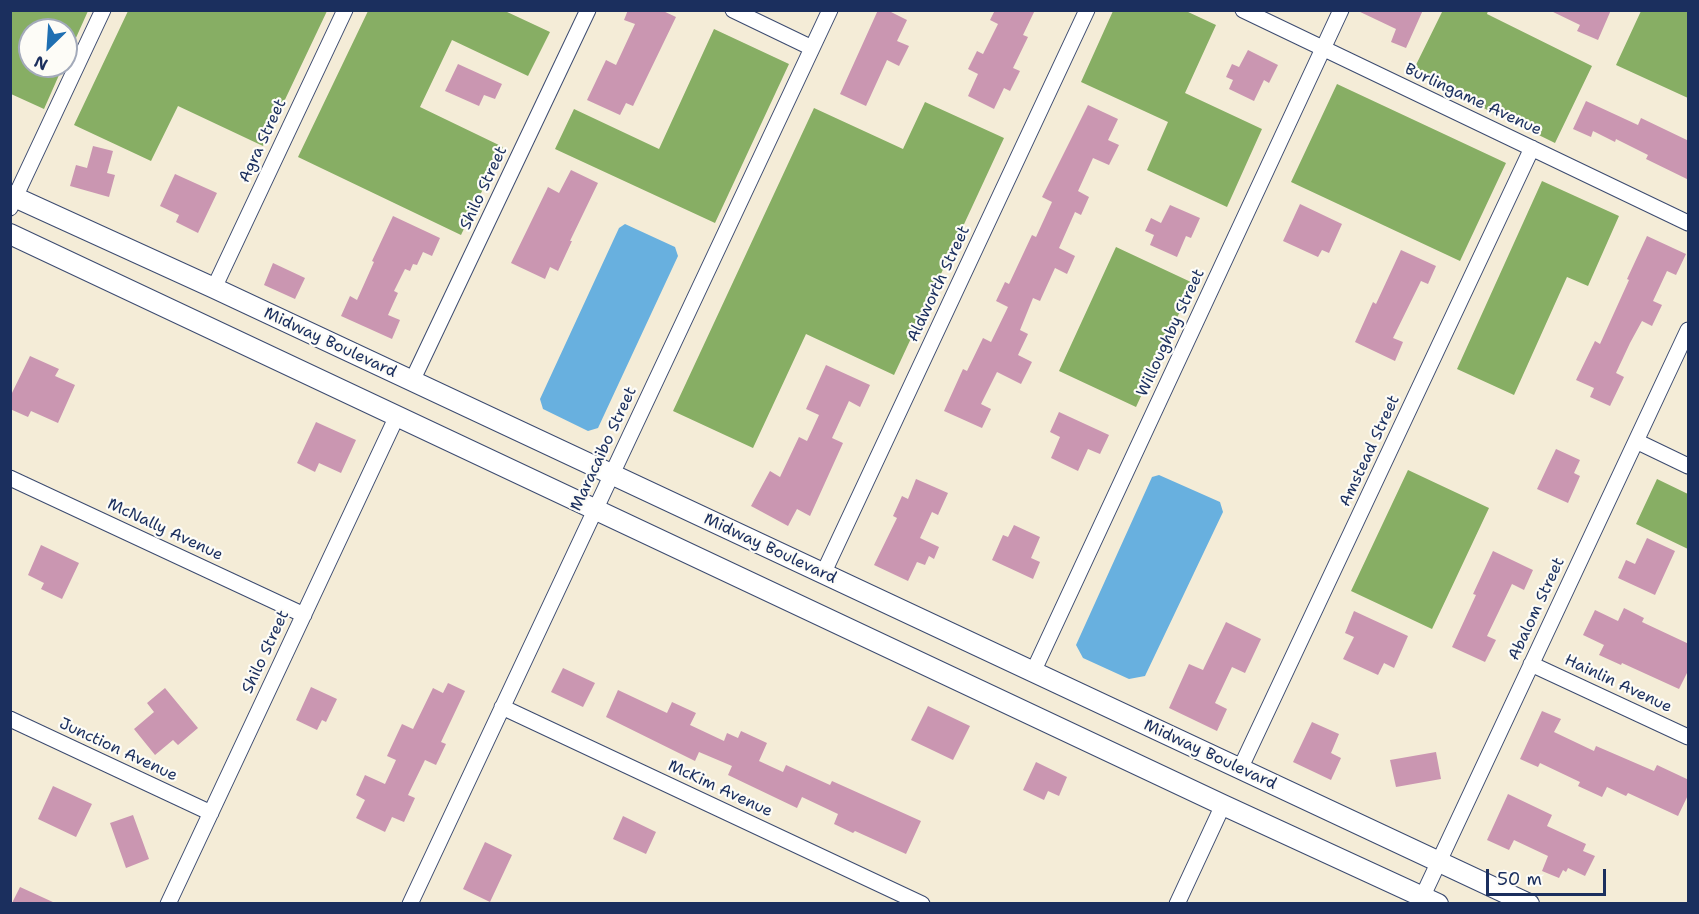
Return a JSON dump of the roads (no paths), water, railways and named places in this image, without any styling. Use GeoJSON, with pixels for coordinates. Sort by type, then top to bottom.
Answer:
{"type":"FeatureCollection","features":[{"type":"Feature","properties":{"kind":"street"},"geometry":{"type":"LineString","coordinates":[[12,200],[103,10]]}},
{"type":"Feature","properties":{"kind":"street","name":"Agra Street"},"geometry":{"type":"LineString","coordinates":[[214,288],[345,10]]}},
{"type":"Feature","properties":{"kind":"street","name":"Shilo Street"},"geometry":{"type":"LineString","coordinates":[[412,381],[588,10]]}},
{"type":"Feature","properties":{"kind":"street"},"geometry":{"type":"LineString","coordinates":[[734,10],[812,48]]}},
{"type":"Feature","properties":{"kind":"street","name":"Maracaibo Street"},"geometry":{"type":"LineString","coordinates":[[410,903],[830,10]]}},
{"type":"Feature","properties":{"kind":"street","name":"Aldworth Street"},"geometry":{"type":"LineString","coordinates":[[823,574],[1087,10]]}},
{"type":"Feature","properties":{"kind":"street","name":"Burlingame Avenue"},"geometry":{"type":"LineString","coordinates":[[1243,10],[1689,223]]}},
{"type":"Feature","properties":{"kind":"street","name":"Willoughby Street"},"geometry":{"type":"LineString","coordinates":[[1033,672],[1341,10]]}},
{"type":"Feature","properties":{"kind":"street","name":"Amstead Street"},"geometry":{"type":"LineString","coordinates":[[1240,769],[1532,148]]}},
{"type":"Feature","properties":{"kind":"street","name":"Midway Boulevard"},"geometry":{"type":"LineString","coordinates":[[12,200],[214,288],[1529,903]]}},
{"type":"Feature","properties":{"kind":"street"},"geometry":{"type":"LineString","coordinates":[[10,234],[1426,901]]}},
{"type":"Feature","properties":{"kind":"street","name":"Abalom Street"},"geometry":{"type":"LineString","coordinates":[[1426,901],[1439,861],[1689,330]]}},
{"type":"Feature","properties":{"kind":"street","name":"Shilo Street"},"geometry":{"type":"LineString","coordinates":[[168,903],[397,416]]}},
{"type":"Feature","properties":{"kind":"street"},"geometry":{"type":"LineString","coordinates":[[1636,441],[1689,466]]}},
{"type":"Feature","properties":{"kind":"street","name":"McNally Avenue"},"geometry":{"type":"LineString","coordinates":[[10,478],[304,615]]}},
{"type":"Feature","properties":{"kind":"street","name":"Hainlin Avenue"},"geometry":{"type":"LineString","coordinates":[[1531,664],[1689,737]]}},
{"type":"Feature","properties":{"kind":"street","name":"McKim Avenue"},"geometry":{"type":"LineString","coordinates":[[502,707],[922,903]]}},
{"type":"Feature","properties":{"kind":"street","name":"Junction Avenue"},"geometry":{"type":"LineString","coordinates":[[10,719],[211,813]]}},
{"type":"Feature","properties":{"kind":"street"},"geometry":{"type":"LineString","coordinates":[[1177,903],[1223,805]]}},
{"type":"Feature","properties":{"kind":"water"},"geometry":{"type":"Polygon","coordinates":[[[625,224],[675,247],[678,256],[598,428],[588,431],[543,409],[540,399],[619,228],[625,224]]]}},
{"type":"Feature","properties":{"kind":"water"},"geometry":{"type":"Polygon","coordinates":[[[1159,475],[1220,502],[1223,512],[1145,676],[1129,679],[1083,658],[1076,645],[1152,477],[1159,475]]]}}]}
